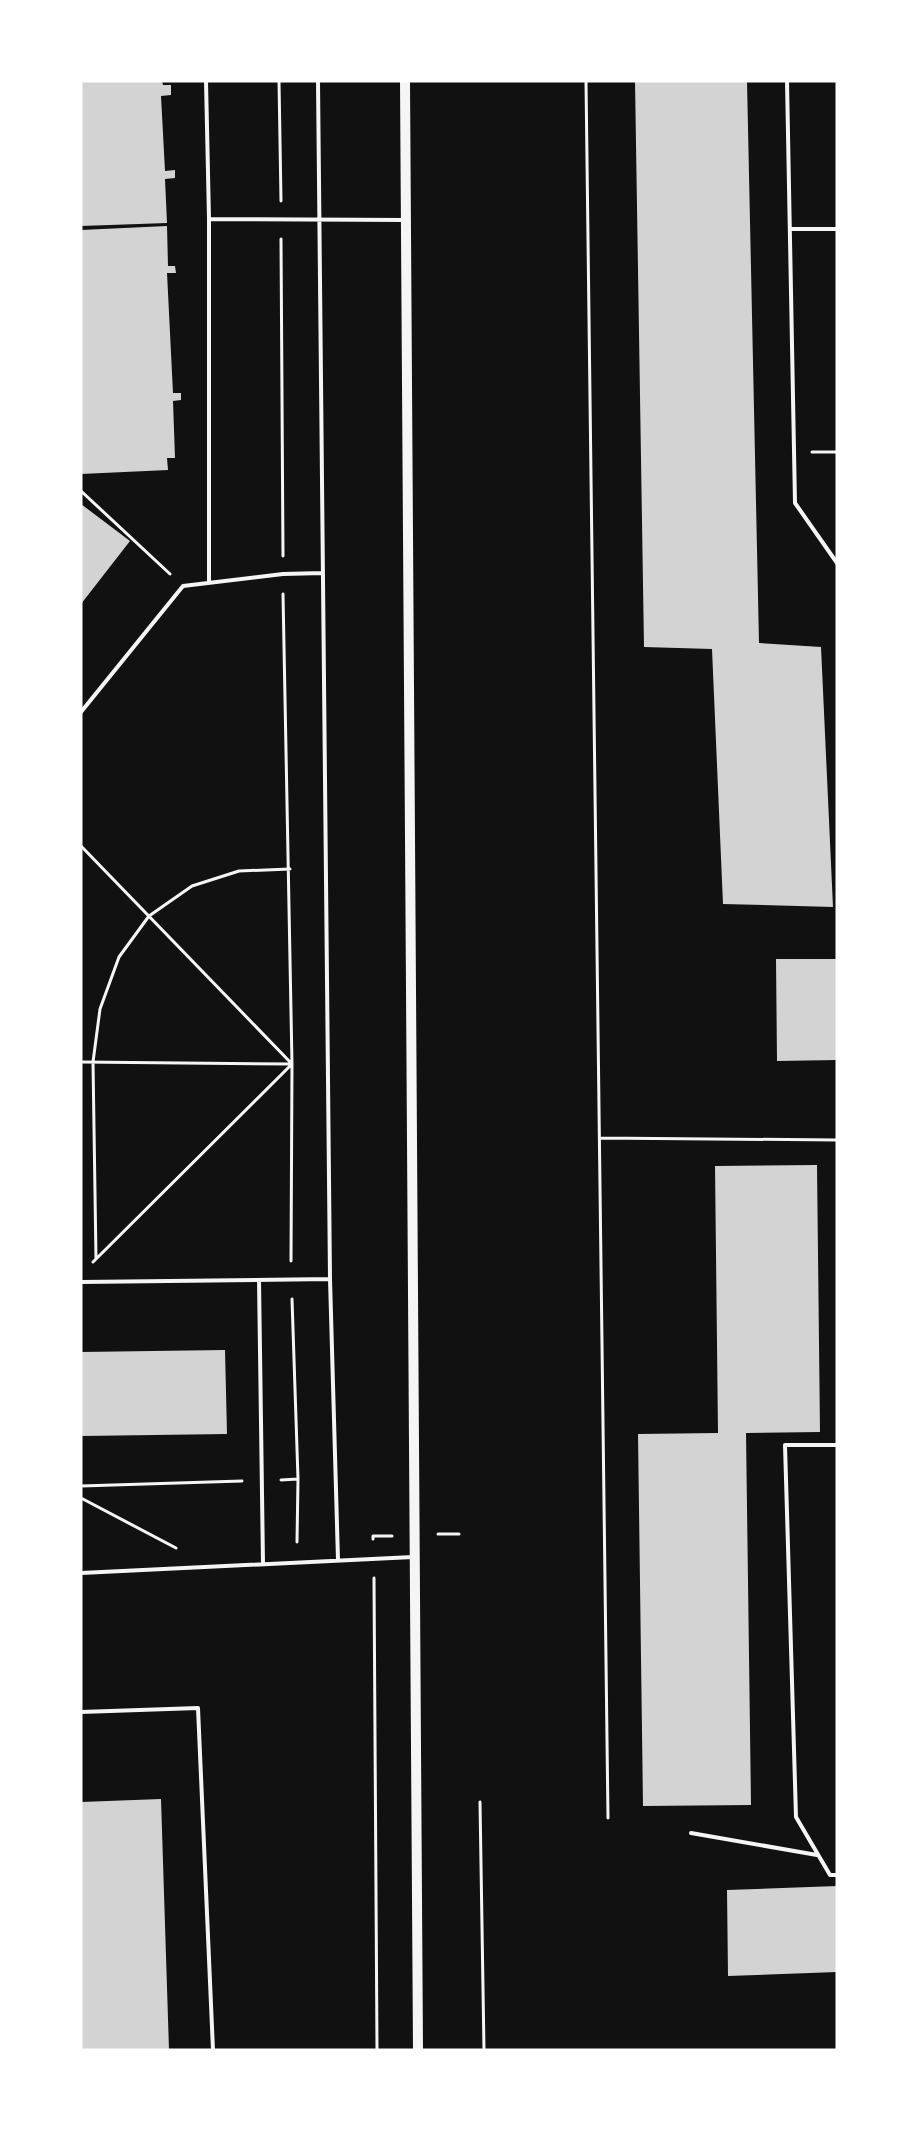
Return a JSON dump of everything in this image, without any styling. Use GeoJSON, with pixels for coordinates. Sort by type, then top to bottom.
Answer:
{"type":"FeatureCollection","features":[{"type":"Feature","properties":{"kind":"main road"},"geometry":{"type":"LineString","coordinates":[[405,81],[418,2050]]}},
{"type":"Feature","properties":{"kind":"lane"},"geometry":{"type":"LineString","coordinates":[[206,81],[209,219],[209,582]]}},
{"type":"Feature","properties":{"kind":"lane"},"geometry":{"type":"LineString","coordinates":[[318,81],[330,1280],[338,1560]]}},
{"type":"Feature","properties":{"kind":"lane"},"geometry":{"type":"LineString","coordinates":[[787,81],[796,503],[837,563]]}},
{"type":"Feature","properties":{"kind":"lane"},"geometry":{"type":"LineString","coordinates":[[209,219],[406,220]]}},
{"type":"Feature","properties":{"kind":"lane"},"geometry":{"type":"LineString","coordinates":[[790,229],[837,229]]}},
{"type":"Feature","properties":{"kind":"lane"},"geometry":{"type":"LineString","coordinates":[[81,712],[183,586],[283,574],[323,573]]}},
{"type":"Feature","properties":{"kind":"lane"},"geometry":{"type":"LineString","coordinates":[[259,1280],[263,1564]]}},
{"type":"Feature","properties":{"kind":"lane"},"geometry":{"type":"LineString","coordinates":[[81,1282],[330,1280]]}},
{"type":"Feature","properties":{"kind":"lane"},"geometry":{"type":"LineString","coordinates":[[837,1445],[785,1445],[796,1817],[830,1875],[837,1875]]}},
{"type":"Feature","properties":{"kind":"lane"},"geometry":{"type":"LineString","coordinates":[[81,1573],[415,1556]]}},
{"type":"Feature","properties":{"kind":"lane"},"geometry":{"type":"LineString","coordinates":[[81,1712],[198,1708],[213,2050]]}},
{"type":"Feature","properties":{"kind":"lane"},"geometry":{"type":"LineString","coordinates":[[691,1833],[817,1855]]}},
{"type":"Feature","properties":{"kind":"path"},"geometry":{"type":"LineString","coordinates":[[263,1544],[298,1542],[298,1480],[291,1280],[292,1064],[290,869],[283,574],[279,81]]}},
{"type":"Feature","properties":{"kind":"path"},"geometry":{"type":"LineString","coordinates":[[586,81],[608,1818]]}},
{"type":"Feature","properties":{"kind":"path"},"geometry":{"type":"LineString","coordinates":[[81,491],[183,586]]}},
{"type":"Feature","properties":{"kind":"path"},"geometry":{"type":"LineString","coordinates":[[81,846],[292,1064]]}},
{"type":"Feature","properties":{"kind":"path"},"geometry":{"type":"LineString","coordinates":[[96,1259],[93,1062],[100,1008],[119,957],[150,916],[192,886],[239,871],[290,869]]}},
{"type":"Feature","properties":{"kind":"path"},"geometry":{"type":"LineString","coordinates":[[81,1062],[292,1064]]}},
{"type":"Feature","properties":{"kind":"path"},"geometry":{"type":"LineString","coordinates":[[91,1264],[292,1064]]}},
{"type":"Feature","properties":{"kind":"path"},"geometry":{"type":"LineString","coordinates":[[600,1138],[837,1140]]}},
{"type":"Feature","properties":{"kind":"path"},"geometry":{"type":"LineString","coordinates":[[81,1486],[298,1480]]}},
{"type":"Feature","properties":{"kind":"path"},"geometry":{"type":"LineString","coordinates":[[81,1498],[178,1549]]}},
{"type":"Feature","properties":{"kind":"path"},"geometry":{"type":"LineString","coordinates":[[377,2050],[373,1536],[459,1534]]}},
{"type":"Feature","properties":{"kind":"path"},"geometry":{"type":"LineString","coordinates":[[480,1802],[484,2050]]}},
{"type":"Feature","properties":{"kind":"building"},"geometry":{"type":"Polygon","coordinates":[[[81,81],[162,81],[163,85],[171,85],[171,95],[161,96],[165,171],[175,170],[175,178],[165,179],[167,223],[81,226],[81,81]]]}},
{"type":"Feature","properties":{"kind":"building"},"geometry":{"type":"Polygon","coordinates":[[[635,81],[747,81],[759,643],[821,647],[833,907],[723,904],[712,649],[644,647],[635,81]]]}},
{"type":"Feature","properties":{"kind":"building"},"geometry":{"type":"Polygon","coordinates":[[[167,226],[168,266],[175,266],[176,273],[167,273],[173,393],[181,393],[181,400],[173,401],[175,458],[167,458],[168,470],[81,474],[81,230],[167,226]]]}},
{"type":"Feature","properties":{"kind":"building"},"geometry":{"type":"Polygon","coordinates":[[[81,504],[130,541],[81,604],[81,504]]]}},
{"type":"Feature","properties":{"kind":"building"},"geometry":{"type":"Polygon","coordinates":[[[776,959],[837,959],[837,1060],[777,1061],[776,959]]]}},
{"type":"Feature","properties":{"kind":"building"},"geometry":{"type":"Polygon","coordinates":[[[817,1165],[820,1432],[746,1433],[751,1805],[643,1806],[638,1434],[718,1433],[715,1166],[817,1165]]]}},
{"type":"Feature","properties":{"kind":"building"},"geometry":{"type":"Polygon","coordinates":[[[225,1350],[227,1434],[81,1436],[81,1352],[225,1350]]]}},
{"type":"Feature","properties":{"kind":"building"},"geometry":{"type":"Polygon","coordinates":[[[161,1799],[169,2050],[81,2050],[81,1802],[161,1799]]]}},
{"type":"Feature","properties":{"kind":"building"},"geometry":{"type":"Polygon","coordinates":[[[837,1886],[837,1972],[728,1976],[727,1890],[837,1886]]]}}]}
